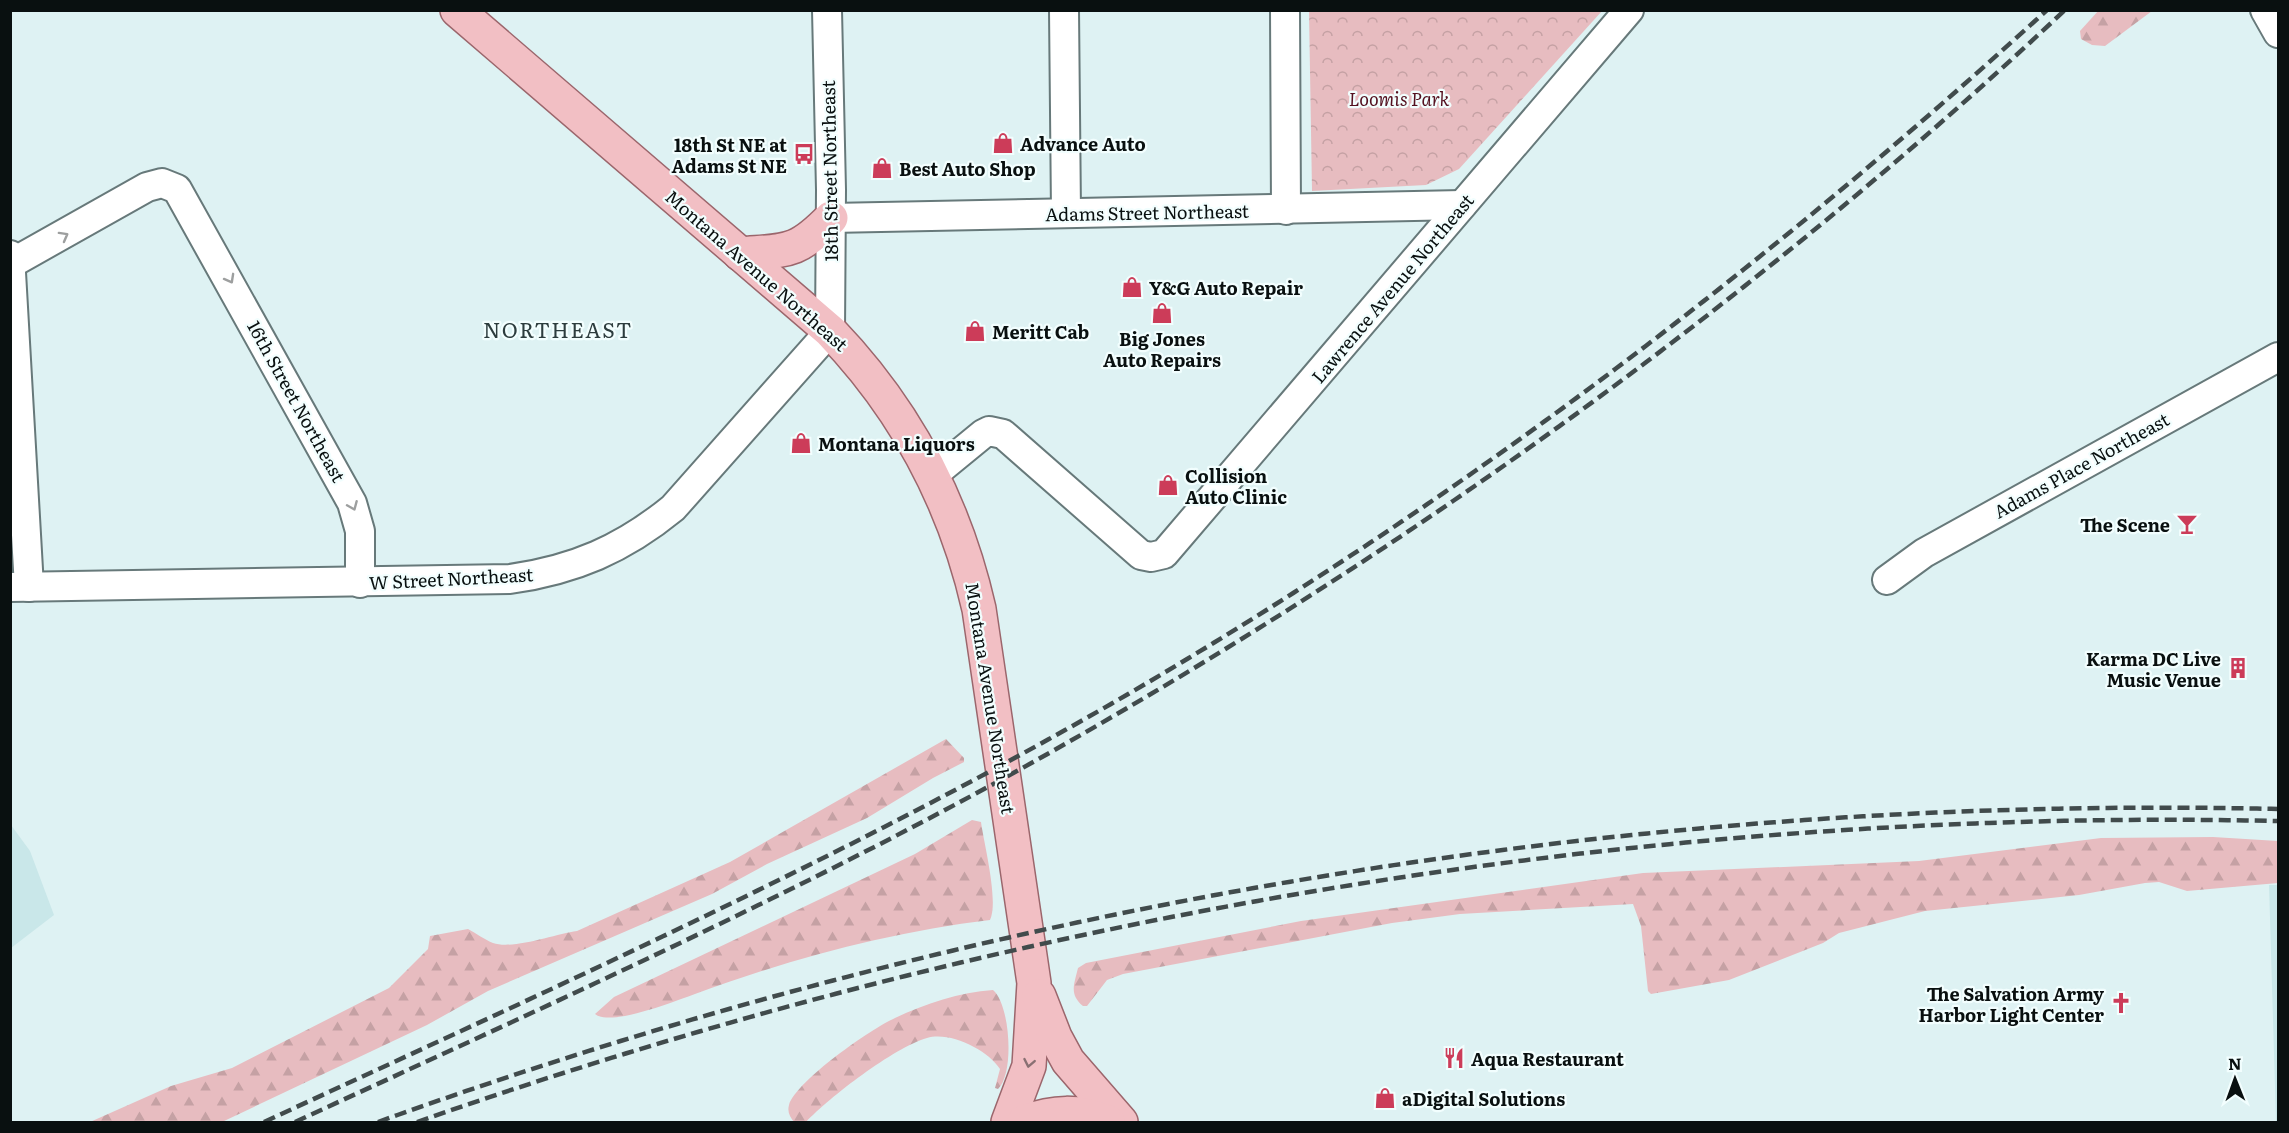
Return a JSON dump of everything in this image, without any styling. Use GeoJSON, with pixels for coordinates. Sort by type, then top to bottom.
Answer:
{"type":"FeatureCollection","features":[{"type":"Feature","properties":{"kind":"main road","name":"Montana Avenue Northeast"},"geometry":{"type":"LineString","coordinates":[[457,10],[830,331],[882,391],[933,475],[963,549],[980,609],[1034,983],[1029,1066],[1008,1122]]}},
{"type":"Feature","properties":{"kind":"main road"},"geometry":{"type":"LineString","coordinates":[[740,254],[786,250],[802,245],[831,218]]}},
{"type":"Feature","properties":{"kind":"main road","name":"Montana Avenue Northeast"},"geometry":{"type":"LineString","coordinates":[[1034,983],[1064,1056],[1121,1122]]}},
{"type":"Feature","properties":{"kind":"main road"},"geometry":{"type":"LineString","coordinates":[[1024,1122],[1045,1115],[1066,1112],[1089,1115],[1108,1122]]}},
{"type":"Feature","properties":{"kind":"street","name":"18th Street Northeast"},"geometry":{"type":"LineString","coordinates":[[827,10],[831,218],[830,331]]}},
{"type":"Feature","properties":{"kind":"street"},"geometry":{"type":"LineString","coordinates":[[1064,10],[1066,213]]}},
{"type":"Feature","properties":{"kind":"street"},"geometry":{"type":"LineString","coordinates":[[1286,10],[1286,210]]}},
{"type":"Feature","properties":{"kind":"street","name":"Lawrence Avenue Northeast"},"geometry":{"type":"LineString","coordinates":[[933,475],[983,434],[989,431],[1003,434],[1134,549],[1150,557],[1169,549],[1629,10]]}},
{"type":"Feature","properties":{"kind":"street"},"geometry":{"type":"LineString","coordinates":[[2265,10],[2278,33]]}},
{"type":"Feature","properties":{"kind":"street","name":"16th Street Northeast"},"geometry":{"type":"LineString","coordinates":[[11,259],[154,184],[170,185],[177,189],[201,228],[352,503],[360,531],[360,583]]}},
{"type":"Feature","properties":{"kind":"street","name":"Adams Street Northeast"},"geometry":{"type":"LineString","coordinates":[[831,218],[1462,205]]}},
{"type":"Feature","properties":{"kind":"street"},"geometry":{"type":"LineString","coordinates":[[11,259],[20,587]]}},
{"type":"Feature","properties":{"kind":"street","name":"W Street Northeast"},"geometry":{"type":"LineString","coordinates":[[20,587],[485,580],[534,576],[570,567],[624,542],[674,508],[830,331]]}},
{"type":"Feature","properties":{"kind":"street","name":"Adams Place Northeast"},"geometry":{"type":"LineString","coordinates":[[1887,580],[1924,553],[2278,357]]}},
{"type":"Feature","properties":{"kind":"shaded area"},"geometry":{"type":"Polygon","coordinates":[[[11,825],[30,851],[54,915],[11,948],[11,825]]]}},
{"type":"Feature","properties":{"kind":"shaded area"},"geometry":{"type":"Polygon","coordinates":[[[2269,885],[2278,885],[2278,1121],[2276,1121],[2269,885]]]}},
{"type":"Feature","properties":{"kind":"green space","name":"Loomis Park"},"geometry":{"type":"Polygon","coordinates":[[[1309,10],[1602,11],[1459,169],[1426,185],[1312,191],[1309,10]]]}},
{"type":"Feature","properties":{"kind":"green space"},"geometry":{"type":"Polygon","coordinates":[[[2099,10],[2152,11],[2105,46],[2092,45],[2081,39],[2080,31],[2099,10]]]}},
{"type":"Feature","properties":{"kind":"green space"},"geometry":{"type":"Polygon","coordinates":[[[946,739],[964,758],[964,762],[867,818],[767,864],[712,894],[488,991],[427,1025],[222,1122],[90,1122],[171,1086],[232,1068],[389,988],[428,949],[430,936],[468,929],[501,945],[534,941],[577,931],[730,862],[946,739]]]}},
{"type":"Feature","properties":{"kind":"green space"},"geometry":{"type":"Polygon","coordinates":[[[972,820],[981,822],[988,858],[993,900],[990,920],[915,932],[841,948],[767,969],[659,1007],[628,1015],[603,1017],[595,1014],[614,997],[915,854],[972,820]]]}},
{"type":"Feature","properties":{"kind":"green space"},"geometry":{"type":"Polygon","coordinates":[[[2213,837],[2278,841],[2278,883],[2187,891],[2159,882],[2145,883],[2079,895],[1925,911],[1839,933],[1823,943],[1729,980],[1651,994],[1648,991],[1641,926],[1633,904],[1460,914],[1392,923],[1123,974],[1107,980],[1087,1006],[1079,1002],[1074,993],[1078,968],[1086,963],[1301,921],[1643,873],[1919,861],[2101,838],[2213,837]]]}},
{"type":"Feature","properties":{"kind":"green space"},"geometry":{"type":"Polygon","coordinates":[[[993,990],[1003,1009],[1008,1039],[1007,1069],[998,1089],[995,1088],[1000,1069],[987,1055],[957,1040],[946,1037],[927,1038],[913,1043],[880,1062],[846,1087],[806,1122],[794,1122],[791,1118],[789,1105],[806,1082],[836,1056],[869,1033],[895,1018],[930,1004],[968,993],[993,990]]]}},
{"type":"Feature","properties":{"kind":"railway"},"geometry":{"type":"LineString","coordinates":[[264,1122],[585,973],[904,817],[1111,704],[1236,629],[1359,550],[1480,468],[1598,382],[1827,202],[2047,10]]}},
{"type":"Feature","properties":{"kind":"railway"},"geometry":{"type":"LineString","coordinates":[[295,1122],[575,993],[853,858],[1035,761],[1173,681],[1308,597],[1442,509],[1572,417],[1700,321],[1825,221],[1947,117],[2065,10]]}},
{"type":"Feature","properties":{"kind":"railway"},"geometry":{"type":"LineString","coordinates":[[378,1122],[607,1045],[840,979],[1076,923],[1314,878],[1553,844],[1794,821],[2036,809],[2278,809]]}},
{"type":"Feature","properties":{"kind":"railway"},"geometry":{"type":"LineString","coordinates":[[417,1122],[642,1048],[870,985],[1101,931],[1334,888],[1569,855],[1804,833],[2041,821],[2278,821]]}},
{"type":"Feature","properties":{"kind":"place","name":"Advance Auto"},"geometry":{"type":"Point","coordinates":[1003,143]}},
{"type":"Feature","properties":{"kind":"place","name":"18th St NE at Adams St NE"},"geometry":{"type":"Point","coordinates":[804,154]}},
{"type":"Feature","properties":{"kind":"place","name":"Best Auto Shop"},"geometry":{"type":"Point","coordinates":[882,168]}},
{"type":"Feature","properties":{"kind":"place","name":"Y&G Auto Repair"},"geometry":{"type":"Point","coordinates":[1132,287]}},
{"type":"Feature","properties":{"kind":"place","name":"Big Jones Auto Repairs"},"geometry":{"type":"Point","coordinates":[1162,313]}},
{"type":"Feature","properties":{"kind":"place","name":"Meritt Cab"},"geometry":{"type":"Point","coordinates":[975,331]}},
{"type":"Feature","properties":{"kind":"place","name":"Montana Liquors"},"geometry":{"type":"Point","coordinates":[801,443]}},
{"type":"Feature","properties":{"kind":"place","name":"Collision Auto Clinic"},"geometry":{"type":"Point","coordinates":[1168,485]}},
{"type":"Feature","properties":{"kind":"place","name":"The Scene"},"geometry":{"type":"Point","coordinates":[2187,524]}},
{"type":"Feature","properties":{"kind":"place","name":"Karma DC Live Music Venue"},"geometry":{"type":"Point","coordinates":[2238,668]}},
{"type":"Feature","properties":{"kind":"place","name":"The Salvation Army Harbor Light Center"},"geometry":{"type":"Point","coordinates":[2121,1003]}},
{"type":"Feature","properties":{"kind":"place","name":"Aqua Restaurant"},"geometry":{"type":"Point","coordinates":[1454,1058]}},
{"type":"Feature","properties":{"kind":"place","name":"aDigital Solutions"},"geometry":{"type":"Point","coordinates":[1385,1098]}},
{"type":"Feature","properties":{"kind":"district","name":"NORTHEAST"},"geometry":{"type":"Point","coordinates":[558,328]}}]}
